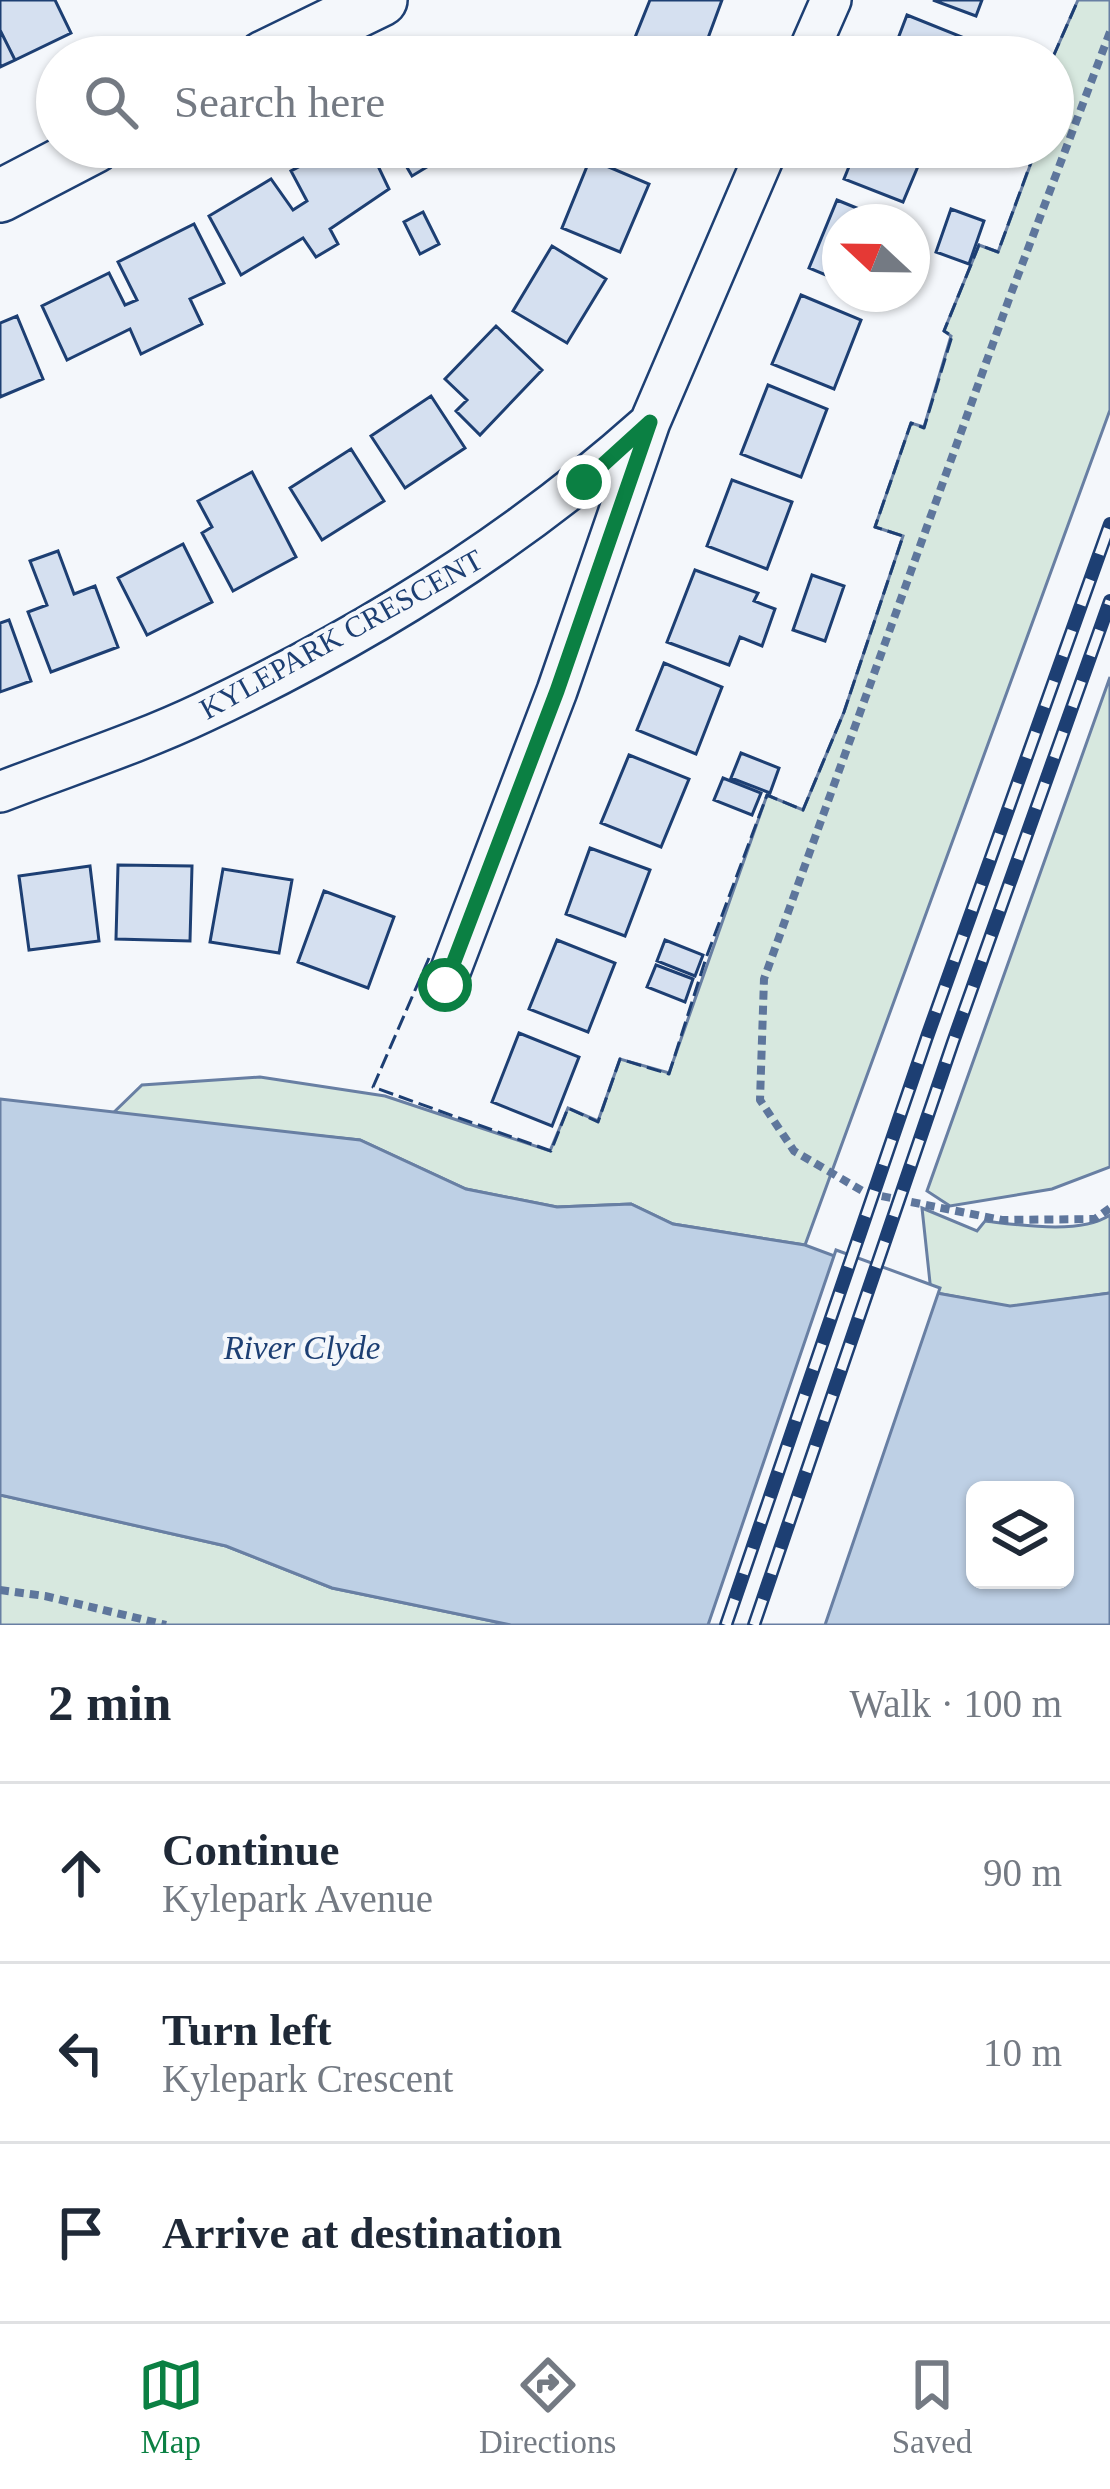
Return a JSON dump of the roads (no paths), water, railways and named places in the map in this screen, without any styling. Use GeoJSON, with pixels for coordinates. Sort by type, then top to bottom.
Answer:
{"type":"FeatureCollection","features":[{"type":"Feature","properties":{"kind":"street"},"geometry":{"type":"LineString","coordinates":[[307,36],[381,0]]}},
{"type":"Feature","properties":{"kind":"street"},"geometry":{"type":"LineString","coordinates":[[815,36],[831,0]]}},
{"type":"Feature","properties":{"kind":"street"},"geometry":{"type":"LineString","coordinates":[[0,196],[54,168]]}},
{"type":"Feature","properties":{"kind":"street"},"geometry":{"type":"LineString","coordinates":[[445,985],[557,691],[650,422],[759,168]]}},
{"type":"Feature","properties":{"kind":"street","name":"KYLEPARK CRESCENT"},"geometry":{"type":"LineString","coordinates":[[0,792],[202,713],[342,639],[484,555],[584,482],[650,422]]}},
{"type":"Feature","properties":{"kind":"water","name":"River Clyde"},"geometry":{"type":"Polygon","coordinates":[[[0,1099],[360,1140],[466,1189],[557,1207],[631,1204],[673,1224],[805,1245],[931,1292],[1010,1306],[1110,1293],[1110,1625],[511,1625],[332,1588],[226,1546],[0,1495],[0,1099]]]}},
{"type":"Feature","properties":{"kind":"railway"},"geometry":{"type":"LineString","coordinates":[[726,1625],[928,1034],[1110,524]]}},
{"type":"Feature","properties":{"kind":"railway"},"geometry":{"type":"LineString","coordinates":[[754,1625],[1110,601]]}}]}
